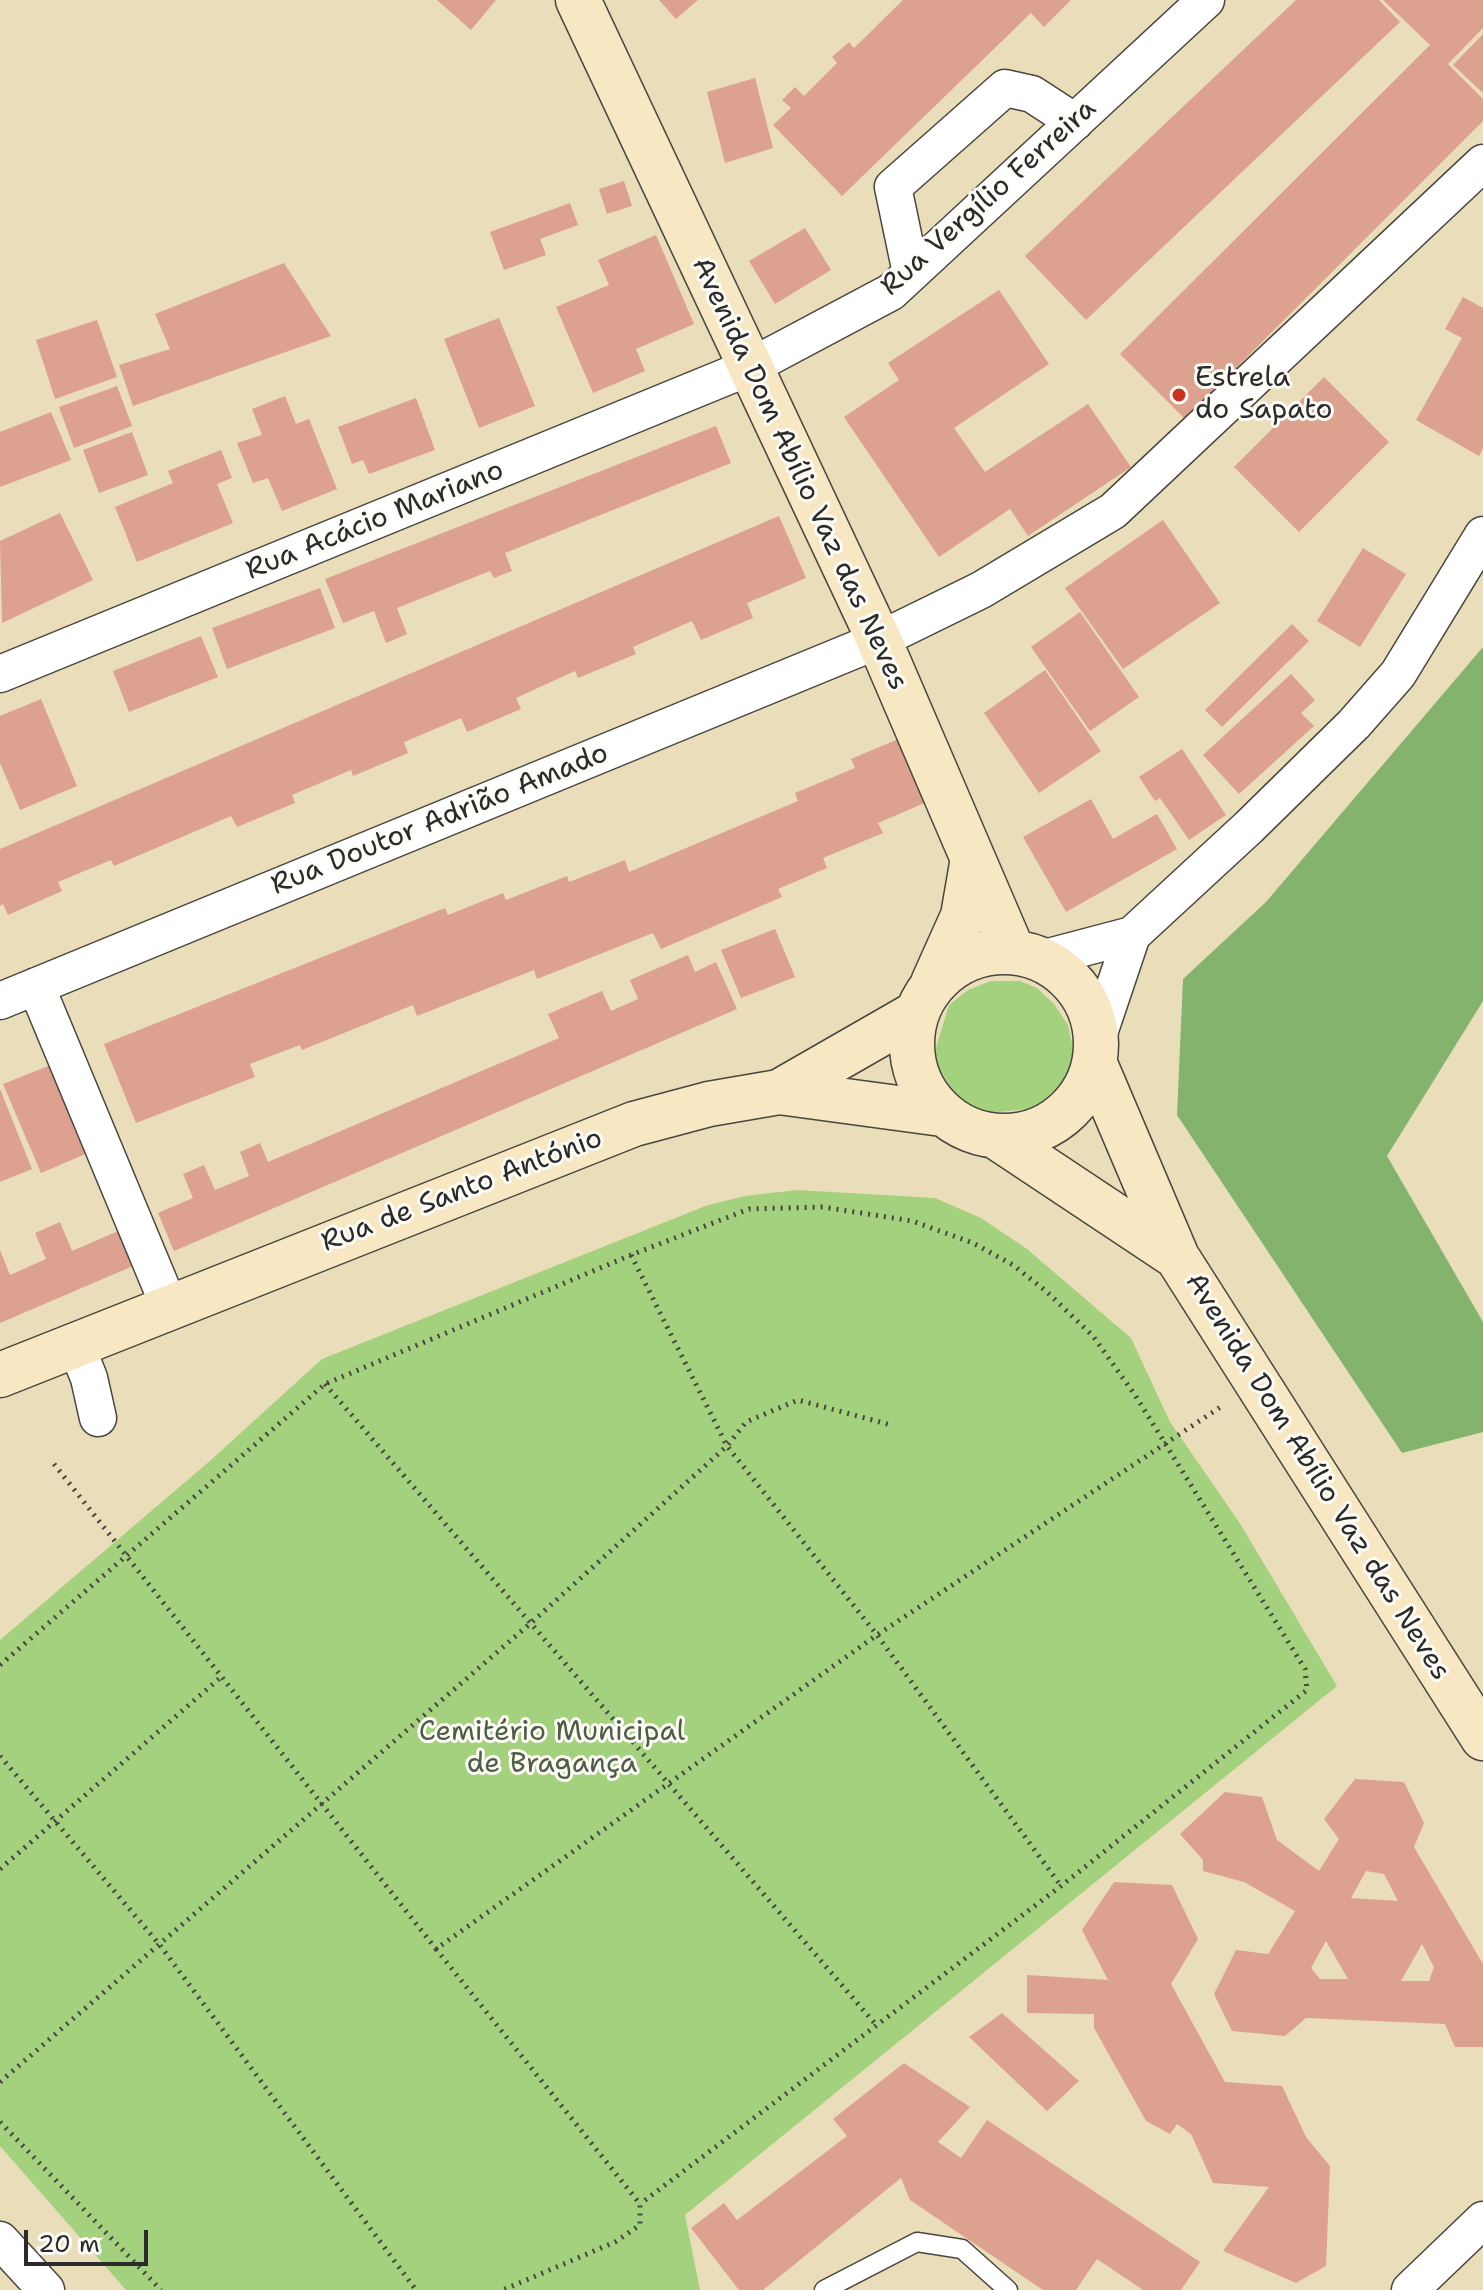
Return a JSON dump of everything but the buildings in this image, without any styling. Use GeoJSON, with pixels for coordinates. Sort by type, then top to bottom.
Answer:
{"type":"FeatureCollection","features":[{"type":"Feature","properties":{"kind":"street","name":"Avenida Dom Abílio Vaz das Neves"},"geometry":{"type":"LineString","coordinates":[[578,0],[879,640],[972,864],[1027,956]]}},
{"type":"Feature","properties":{"kind":"street","name":"Rua Vergílio Ferreira"},"geometry":{"type":"LineString","coordinates":[[750,367],[891,292],[1206,0]]}},
{"type":"Feature","properties":{"kind":"street"},"geometry":{"type":"LineString","coordinates":[[911,273],[893,187],[1005,88],[1032,94],[1075,122]]}},
{"type":"Feature","properties":{"kind":"street","name":"Rua Doutor Adrião Amado"},"geometry":{"type":"LineString","coordinates":[[0,1001],[879,640],[981,590],[1113,511],[1483,163]]}},
{"type":"Feature","properties":{"kind":"street","name":"Rua Acácio Mariano"},"geometry":{"type":"LineString","coordinates":[[0,674],[750,367]]}},
{"type":"Feature","properties":{"kind":"street"},"geometry":{"type":"LineString","coordinates":[[972,864],[963,916],[924,998],[910,1041],[913,1068],[924,1093],[942,1114],[966,1129],[995,1136],[1023,1135],[1051,1125],[1073,1106],[1087,1086],[1132,935],[1260,817],[1354,724],[1398,674],[1483,535]]}},
{"type":"Feature","properties":{"kind":"street"},"geometry":{"type":"LineString","coordinates":[[779,1092],[924,998],[956,964],[983,953],[1027,956],[1132,935]]}},
{"type":"Feature","properties":{"kind":"street"},"geometry":{"type":"LineString","coordinates":[[1027,956],[1063,972],[1080,992],[1092,1014],[1096,1051],[1177,1257]]}},
{"type":"Feature","properties":{"kind":"street"},"geometry":{"type":"LineString","coordinates":[[36,986],[169,1306]]}},
{"type":"Feature","properties":{"kind":"street","name":"Rua de Santo António"},"geometry":{"type":"LineString","coordinates":[[0,1375],[634,1124],[709,1104],[779,1092],[942,1114]]}},
{"type":"Feature","properties":{"kind":"street"},"geometry":{"type":"LineString","coordinates":[[995,1136],[1177,1257]]}},
{"type":"Feature","properties":{"kind":"street","name":"Avenida Dom Abílio Vaz das Neves"},"geometry":{"type":"LineString","coordinates":[[1177,1257],[1483,1738]]}},
{"type":"Feature","properties":{"kind":"street"},"geometry":{"type":"LineString","coordinates":[[75,1343],[89,1378],[98,1418]]}},
{"type":"Feature","properties":{"kind":"street"},"geometry":{"type":"LineString","coordinates":[[1410,2290],[1483,2220]]}},
{"type":"Feature","properties":{"kind":"street"},"geometry":{"type":"LineString","coordinates":[[0,2240],[46,2290]]}},
{"type":"Feature","properties":{"kind":"lane"},"geometry":{"type":"LineString","coordinates":[[824,2290],[917,2242],[962,2249],[1008,2290]]}},
{"type":"Feature","properties":{"kind":"path"},"geometry":{"type":"LineString","coordinates":[[0,1665],[325,1384],[631,1255],[749,1209],[823,1207],[912,1221],[973,1243],[1013,1265],[1047,1292],[1093,1336],[1165,1444],[1305,1669],[1307,1690],[1061,1886],[640,2204]]}},
{"type":"Feature","properties":{"kind":"path"},"geometry":{"type":"LineString","coordinates":[[631,1255],[727,1446],[877,1635],[1061,1886]]}},
{"type":"Feature","properties":{"kind":"path"},"geometry":{"type":"LineString","coordinates":[[325,1384],[877,2026]]}},
{"type":"Feature","properties":{"kind":"path"},"geometry":{"type":"LineString","coordinates":[[436,1949],[667,1781],[877,1635],[1257,1384]]}},
{"type":"Feature","properties":{"kind":"path"},"geometry":{"type":"LineString","coordinates":[[0,2082],[319,1803],[532,1622],[727,1446],[746,1422],[798,1400],[891,1425]]}},
{"type":"Feature","properties":{"kind":"path"},"geometry":{"type":"LineString","coordinates":[[54,1464],[125,1559],[640,2204],[640,2225],[615,2242],[503,2290]]}},
{"type":"Feature","properties":{"kind":"path"},"geometry":{"type":"LineString","coordinates":[[0,1869],[220,1678]]}},
{"type":"Feature","properties":{"kind":"path"},"geometry":{"type":"LineString","coordinates":[[0,1756],[159,1944],[416,2290]]}},
{"type":"Feature","properties":{"kind":"path"},"geometry":{"type":"LineString","coordinates":[[0,2122],[161,2290]]}},
{"type":"Feature","properties":{"kind":"green space"},"geometry":{"type":"Polygon","coordinates":[[[1483,647],[1483,1001],[1387,1156],[1483,1322],[1483,1432],[1402,1453],[1177,1115],[1183,979],[1266,902],[1483,647]]]}},
{"type":"Feature","properties":{"kind":"green space"},"geometry":{"type":"Polygon","coordinates":[[[991,981],[1020,981],[1037,988],[1054,1004],[1068,1025],[1073,1048],[1070,1074],[1037,1108],[989,1113],[969,1108],[956,1097],[938,1066],[935,1051],[949,1005],[968,990],[991,981]]]}},
{"type":"Feature","properties":{"kind":"green space","name":"Cemitério Municipal de Bragança"},"geometry":{"type":"Polygon","coordinates":[[[797,1190],[935,1198],[981,1218],[1027,1249],[1131,1338],[1170,1422],[1239,1522],[1337,1686],[685,2215],[700,2290],[126,2290],[0,2146],[0,1640],[211,1460],[322,1359],[708,1205],[745,1196],[797,1190]]]}},
{"type":"Feature","properties":{"kind":"place","name":"Estrela do Sapato"},"geometry":{"type":"Point","coordinates":[1179,395]}}]}
